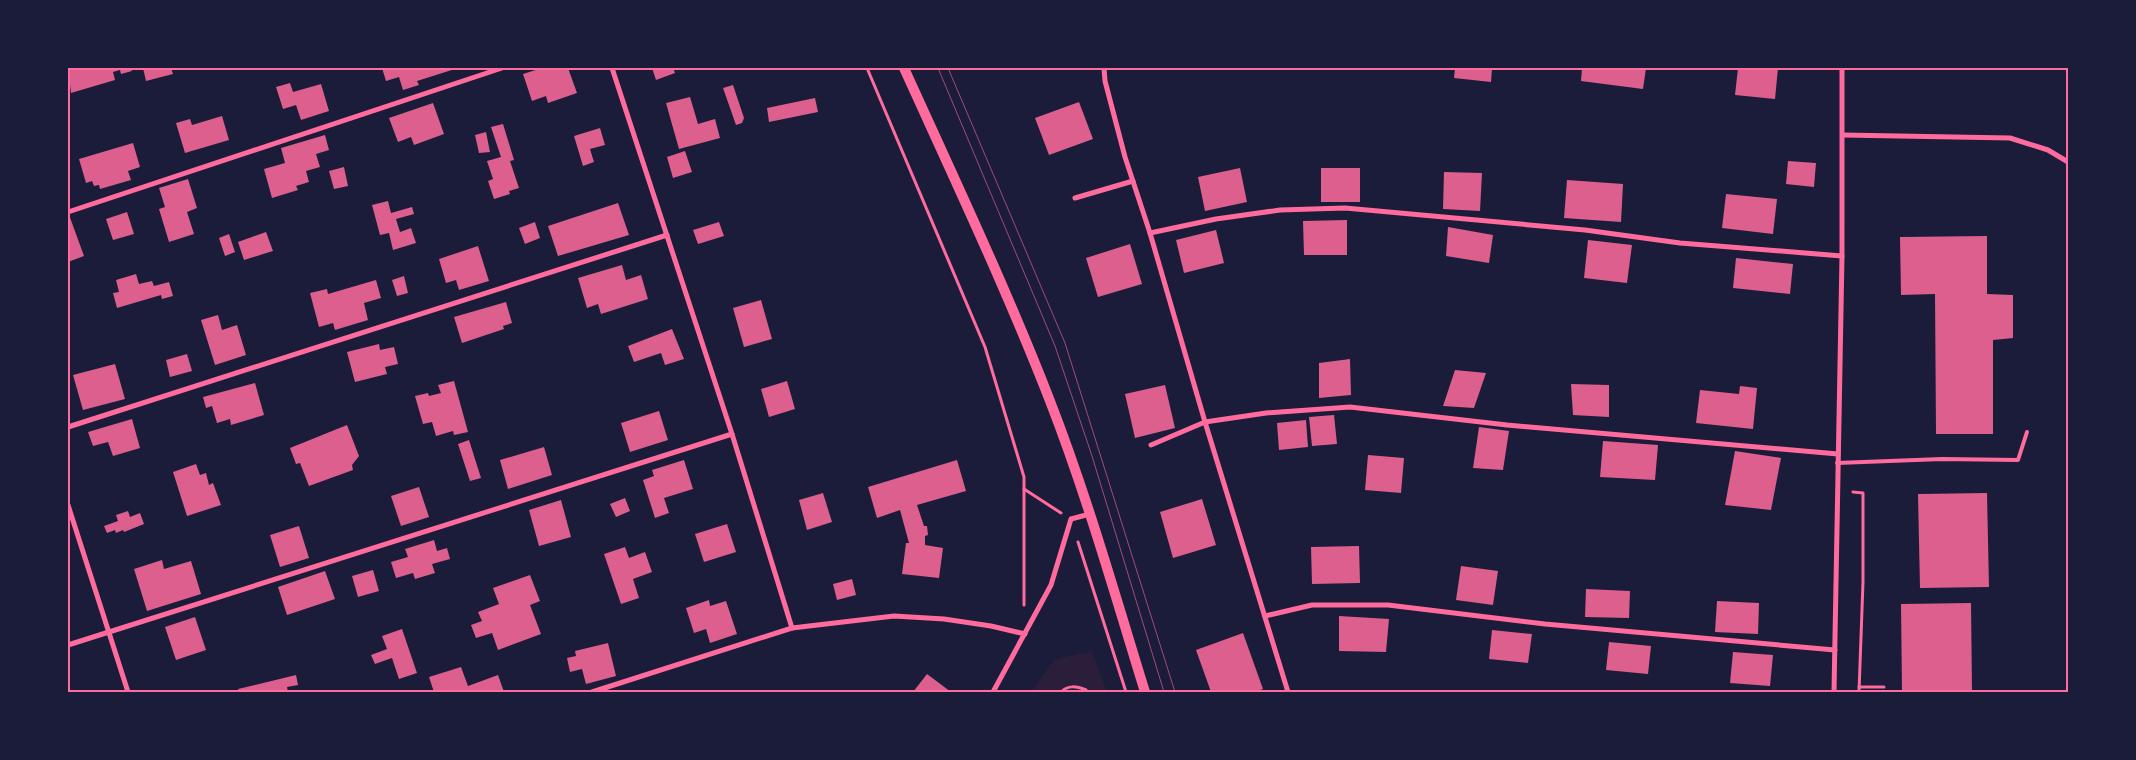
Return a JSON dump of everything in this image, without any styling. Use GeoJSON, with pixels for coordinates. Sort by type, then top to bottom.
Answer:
{"type":"FeatureCollection","features":[{"type":"Feature","properties":{"kind":"main road"},"geometry":{"type":"LineString","coordinates":[[904,68],[980,234],[1050,400],[1090,514],[1145,692]]}},
{"type":"Feature","properties":{"kind":"street"},"geometry":{"type":"LineString","coordinates":[[68,212],[502,68]]}},
{"type":"Feature","properties":{"kind":"street"},"geometry":{"type":"LineString","coordinates":[[612,68],[732,434],[792,628]]}},
{"type":"Feature","properties":{"kind":"street"},"geometry":{"type":"LineString","coordinates":[[1104,68],[1105,81],[1133,181],[1288,692]]}},
{"type":"Feature","properties":{"kind":"street"},"geometry":{"type":"LineString","coordinates":[[1834,692],[1842,256],[1842,68]]}},
{"type":"Feature","properties":{"kind":"street"},"geometry":{"type":"LineString","coordinates":[[1843,135],[2010,138],[2048,150],[2068,162]]}},
{"type":"Feature","properties":{"kind":"street"},"geometry":{"type":"LineString","coordinates":[[1075,198],[1133,181]]}},
{"type":"Feature","properties":{"kind":"street"},"geometry":{"type":"LineString","coordinates":[[1150,233],[1216,219],[1280,210],[1345,208],[1585,230],[1680,243],[1842,256]]}},
{"type":"Feature","properties":{"kind":"street"},"geometry":{"type":"LineString","coordinates":[[68,426],[667,235]]}},
{"type":"Feature","properties":{"kind":"street"},"geometry":{"type":"LineString","coordinates":[[1151,445],[1205,422],[1266,413],[1350,407],[1507,425],[1838,454]]}},
{"type":"Feature","properties":{"kind":"street"},"geometry":{"type":"LineString","coordinates":[[68,645],[732,434]]}},
{"type":"Feature","properties":{"kind":"street"},"geometry":{"type":"LineString","coordinates":[[68,505],[128,692]]}},
{"type":"Feature","properties":{"kind":"street"},"geometry":{"type":"LineString","coordinates":[[993,692],[1051,585],[1071,519],[1090,514]]}},
{"type":"Feature","properties":{"kind":"street"},"geometry":{"type":"LineString","coordinates":[[1265,616],[1312,605],[1388,605],[1545,624],[1835,650]]}},
{"type":"Feature","properties":{"kind":"street"},"geometry":{"type":"LineString","coordinates":[[592,692],[792,628],[894,616],[954,620],[1025,634]]}},
{"type":"Feature","properties":{"kind":"lane"},"geometry":{"type":"LineString","coordinates":[[1837,463],[1942,459],[2018,460],[2027,432]]}},
{"type":"Feature","properties":{"kind":"path"},"geometry":{"type":"LineString","coordinates":[[867,68],[984,347],[1024,477],[1025,634]]}},
{"type":"Feature","properties":{"kind":"path"},"geometry":{"type":"LineString","coordinates":[[1023,489],[1071,519],[1126,692]]}},
{"type":"Feature","properties":{"kind":"path"},"geometry":{"type":"LineString","coordinates":[[1853,492],[1863,493],[1863,582],[1859,692]]}},
{"type":"Feature","properties":{"kind":"path"},"geometry":{"type":"LineString","coordinates":[[1060,692],[1069,687],[1078,687],[1087,692]]}},
{"type":"Feature","properties":{"kind":"path"},"geometry":{"type":"LineString","coordinates":[[1859,687],[1884,687]]}},
{"type":"Feature","properties":{"kind":"shaded area"},"geometry":{"type":"Polygon","coordinates":[[[1092,651],[1107,692],[1031,692],[1055,659],[1092,651]]]}},
{"type":"Feature","properties":{"kind":"building"},"geometry":{"type":"Polygon","coordinates":[[[68,68],[88,68],[89,70],[98,68],[131,68],[132,71],[121,74],[120,70],[113,72],[115,80],[71,93],[68,68]]]}},
{"type":"Feature","properties":{"kind":"building"},"geometry":{"type":"Polygon","coordinates":[[[143,68],[171,68],[173,74],[146,81],[143,68]]]}},
{"type":"Feature","properties":{"kind":"building"},"geometry":{"type":"Polygon","coordinates":[[[382,68],[455,69],[417,81],[419,85],[403,90],[399,77],[386,81],[382,68]]]}},
{"type":"Feature","properties":{"kind":"building"},"geometry":{"type":"Polygon","coordinates":[[[542,68],[568,68],[577,93],[548,103],[546,96],[532,101],[523,74],[542,68]]]}},
{"type":"Feature","properties":{"kind":"building"},"geometry":{"type":"Polygon","coordinates":[[[652,68],[679,68],[674,70],[675,73],[656,80],[652,68]]]}},
{"type":"Feature","properties":{"kind":"building"},"geometry":{"type":"Polygon","coordinates":[[[1455,68],[1492,68],[1491,82],[1454,78],[1455,68]]]}},
{"type":"Feature","properties":{"kind":"building"},"geometry":{"type":"Polygon","coordinates":[[[1582,68],[1646,68],[1643,89],[1581,81],[1582,68]]]}},
{"type":"Feature","properties":{"kind":"building"},"geometry":{"type":"Polygon","coordinates":[[[1738,68],[1778,68],[1775,99],[1735,95],[1738,68]]]}},
{"type":"Feature","properties":{"kind":"building"},"geometry":{"type":"Polygon","coordinates":[[[290,83],[293,92],[321,84],[329,111],[301,120],[296,105],[283,109],[276,87],[290,83]]]}},
{"type":"Feature","properties":{"kind":"building"},"geometry":{"type":"Polygon","coordinates":[[[733,85],[744,118],[742,123],[736,125],[723,88],[733,85]]]}},
{"type":"Feature","properties":{"kind":"building"},"geometry":{"type":"Polygon","coordinates":[[[690,97],[698,124],[715,119],[720,138],[679,149],[666,103],[690,97]]]}},
{"type":"Feature","properties":{"kind":"building"},"geometry":{"type":"Polygon","coordinates":[[[815,98],[818,112],[769,122],[767,108],[815,98]]]}},
{"type":"Feature","properties":{"kind":"building"},"geometry":{"type":"Polygon","coordinates":[[[1079,102],[1093,139],[1049,155],[1035,118],[1079,102]]]}},
{"type":"Feature","properties":{"kind":"building"},"geometry":{"type":"Polygon","coordinates":[[[433,103],[444,134],[414,145],[411,137],[398,142],[389,118],[433,103]]]}},
{"type":"Feature","properties":{"kind":"building"},"geometry":{"type":"Polygon","coordinates":[[[222,116],[229,140],[185,153],[176,123],[190,119],[192,125],[222,116]]]}},
{"type":"Feature","properties":{"kind":"building"},"geometry":{"type":"Polygon","coordinates":[[[503,124],[514,160],[510,161],[519,188],[509,191],[510,194],[494,199],[488,181],[493,179],[487,161],[501,157],[491,127],[503,124]]]}},
{"type":"Feature","properties":{"kind":"building"},"geometry":{"type":"Polygon","coordinates":[[[600,128],[605,145],[590,149],[594,162],[583,166],[574,136],[600,128]]]}},
{"type":"Feature","properties":{"kind":"building"},"geometry":{"type":"Polygon","coordinates":[[[486,132],[490,152],[479,153],[475,135],[486,132]]]}},
{"type":"Feature","properties":{"kind":"building"},"geometry":{"type":"Polygon","coordinates":[[[325,135],[329,150],[316,154],[320,167],[306,171],[309,182],[296,186],[298,190],[272,198],[264,169],[285,163],[281,148],[325,135]]]}},
{"type":"Feature","properties":{"kind":"building"},"geometry":{"type":"Polygon","coordinates":[[[133,143],[140,167],[128,171],[131,180],[100,189],[99,185],[94,186],[92,181],[86,183],[79,159],[133,143]]]}},
{"type":"Feature","properties":{"kind":"building"},"geometry":{"type":"Polygon","coordinates":[[[685,151],[692,172],[673,178],[667,157],[685,151]]]}},
{"type":"Feature","properties":{"kind":"building"},"geometry":{"type":"Polygon","coordinates":[[[1788,161],[1816,163],[1814,187],[1786,184],[1788,161]]]}},
{"type":"Feature","properties":{"kind":"building"},"geometry":{"type":"Polygon","coordinates":[[[344,167],[348,186],[334,189],[329,171],[344,167]]]}},
{"type":"Feature","properties":{"kind":"building"},"geometry":{"type":"Polygon","coordinates":[[[1240,168],[1247,202],[1205,211],[1198,177],[1240,168]]]}},
{"type":"Feature","properties":{"kind":"building"},"geometry":{"type":"Polygon","coordinates":[[[1321,168],[1360,168],[1360,202],[1321,202],[1321,168]]]}},
{"type":"Feature","properties":{"kind":"building"},"geometry":{"type":"Polygon","coordinates":[[[1444,172],[1482,173],[1480,211],[1443,209],[1444,172]]]}},
{"type":"Feature","properties":{"kind":"building"},"geometry":{"type":"Polygon","coordinates":[[[188,179],[197,208],[187,212],[194,234],[169,242],[159,209],[165,207],[159,188],[188,179]]]}},
{"type":"Feature","properties":{"kind":"building"},"geometry":{"type":"Polygon","coordinates":[[[1567,180],[1623,184],[1621,222],[1564,218],[1567,180]]]}},
{"type":"Feature","properties":{"kind":"building"},"geometry":{"type":"Polygon","coordinates":[[[1726,194],[1777,199],[1773,234],[1722,228],[1726,194]]]}},
{"type":"Feature","properties":{"kind":"building"},"geometry":{"type":"Polygon","coordinates":[[[388,201],[391,213],[412,207],[414,214],[396,219],[400,232],[411,228],[416,243],[393,250],[389,233],[380,235],[372,205],[388,201]]]}},
{"type":"Feature","properties":{"kind":"building"},"geometry":{"type":"Polygon","coordinates":[[[618,203],[629,235],[558,256],[548,226],[618,203]]]}},
{"type":"Feature","properties":{"kind":"building"},"geometry":{"type":"Polygon","coordinates":[[[68,212],[84,256],[68,262],[68,212]]]}},
{"type":"Feature","properties":{"kind":"building"},"geometry":{"type":"Polygon","coordinates":[[[127,212],[134,234],[113,240],[106,219],[127,212]]]}},
{"type":"Feature","properties":{"kind":"building"},"geometry":{"type":"Polygon","coordinates":[[[1347,220],[1347,255],[1304,255],[1303,221],[1347,220]]]}},
{"type":"Feature","properties":{"kind":"building"},"geometry":{"type":"Polygon","coordinates":[[[535,222],[540,238],[525,244],[519,228],[535,222]]]}},
{"type":"Feature","properties":{"kind":"building"},"geometry":{"type":"Polygon","coordinates":[[[719,222],[724,236],[698,244],[693,230],[719,222]]]}},
{"type":"Feature","properties":{"kind":"building"},"geometry":{"type":"Polygon","coordinates":[[[1448,227],[1493,235],[1489,263],[1446,256],[1448,227]]]}},
{"type":"Feature","properties":{"kind":"building"},"geometry":{"type":"Polygon","coordinates":[[[1216,230],[1224,263],[1184,273],[1176,240],[1216,230]]]}},
{"type":"Feature","properties":{"kind":"building"},"geometry":{"type":"Polygon","coordinates":[[[266,232],[273,251],[244,260],[238,242],[266,232]]]}},
{"type":"Feature","properties":{"kind":"building"},"geometry":{"type":"Polygon","coordinates":[[[229,234],[235,252],[225,256],[219,238],[229,234]]]}},
{"type":"Feature","properties":{"kind":"building"},"geometry":{"type":"Polygon","coordinates":[[[1987,236],[1987,294],[2013,295],[2013,338],[1993,340],[1993,434],[1936,434],[1935,294],[1901,295],[1900,237],[1987,236]]]}},
{"type":"Feature","properties":{"kind":"building"},"geometry":{"type":"Polygon","coordinates":[[[1588,240],[1632,245],[1627,283],[1584,278],[1588,240]]]}},
{"type":"Feature","properties":{"kind":"building"},"geometry":{"type":"Polygon","coordinates":[[[1130,244],[1142,284],[1098,297],[1086,258],[1130,244]]]}},
{"type":"Feature","properties":{"kind":"building"},"geometry":{"type":"Polygon","coordinates":[[[478,246],[489,281],[459,290],[456,280],[446,283],[439,259],[478,246]]]}},
{"type":"Feature","properties":{"kind":"building"},"geometry":{"type":"Polygon","coordinates":[[[1736,258],[1793,264],[1790,294],[1733,288],[1736,258]]]}},
{"type":"Feature","properties":{"kind":"building"},"geometry":{"type":"Polygon","coordinates":[[[622,265],[626,280],[641,275],[648,299],[601,314],[598,304],[587,308],[578,278],[622,265]]]}},
{"type":"Feature","properties":{"kind":"building"},"geometry":{"type":"Polygon","coordinates":[[[136,274],[139,284],[152,281],[154,286],[169,282],[173,296],[162,299],[161,295],[117,308],[113,293],[119,292],[116,280],[136,274]]]}},
{"type":"Feature","properties":{"kind":"building"},"geometry":{"type":"Polygon","coordinates":[[[404,276],[408,293],[397,296],[392,280],[404,276]]]}},
{"type":"Feature","properties":{"kind":"building"},"geometry":{"type":"Polygon","coordinates":[[[376,280],[381,298],[364,303],[368,320],[335,330],[333,323],[319,327],[310,293],[327,289],[328,294],[376,280]]]}},
{"type":"Feature","properties":{"kind":"building"},"geometry":{"type":"Polygon","coordinates":[[[761,300],[772,339],[744,347],[733,308],[761,300]]]}},
{"type":"Feature","properties":{"kind":"building"},"geometry":{"type":"Polygon","coordinates":[[[506,302],[512,323],[503,326],[504,329],[462,343],[454,317],[506,302]]]}},
{"type":"Feature","properties":{"kind":"building"},"geometry":{"type":"Polygon","coordinates":[[[218,315],[222,330],[237,325],[246,355],[215,365],[201,320],[218,315]]]}},
{"type":"Feature","properties":{"kind":"building"},"geometry":{"type":"Polygon","coordinates":[[[672,329],[684,359],[665,365],[661,353],[634,362],[628,346],[672,329]]]}},
{"type":"Feature","properties":{"kind":"building"},"geometry":{"type":"Polygon","coordinates":[[[379,344],[380,350],[394,347],[398,364],[385,367],[387,374],[355,382],[347,352],[379,344]]]}},
{"type":"Feature","properties":{"kind":"building"},"geometry":{"type":"Polygon","coordinates":[[[187,354],[192,371],[170,377],[166,360],[187,354]]]}},
{"type":"Feature","properties":{"kind":"building"},"geometry":{"type":"Polygon","coordinates":[[[1350,359],[1351,395],[1319,398],[1319,363],[1350,359]]]}},
{"type":"Feature","properties":{"kind":"building"},"geometry":{"type":"Polygon","coordinates":[[[115,364],[125,399],[83,410],[73,375],[115,364]]]}},
{"type":"Feature","properties":{"kind":"building"},"geometry":{"type":"Polygon","coordinates":[[[1455,370],[1486,373],[1474,408],[1443,406],[1455,370]]]}},
{"type":"Feature","properties":{"kind":"building"},"geometry":{"type":"Polygon","coordinates":[[[454,381],[468,432],[454,435],[453,431],[436,436],[432,422],[423,424],[415,396],[428,393],[429,396],[441,393],[438,385],[454,381]]]}},
{"type":"Feature","properties":{"kind":"building"},"geometry":{"type":"Polygon","coordinates":[[[787,381],[795,409],[769,417],[761,389],[787,381]]]}},
{"type":"Feature","properties":{"kind":"building"},"geometry":{"type":"Polygon","coordinates":[[[255,383],[264,415],[231,425],[230,419],[217,423],[212,406],[206,408],[203,397],[255,383]]]}},
{"type":"Feature","properties":{"kind":"building"},"geometry":{"type":"Polygon","coordinates":[[[1571,384],[1609,385],[1609,417],[1573,415],[1571,384]]]}},
{"type":"Feature","properties":{"kind":"building"},"geometry":{"type":"Polygon","coordinates":[[[1165,385],[1175,428],[1135,438],[1125,394],[1165,385]]]}},
{"type":"Feature","properties":{"kind":"building"},"geometry":{"type":"Polygon","coordinates":[[[1740,386],[1757,388],[1753,429],[1696,423],[1700,390],[1739,394],[1740,386]]]}},
{"type":"Feature","properties":{"kind":"building"},"geometry":{"type":"Polygon","coordinates":[[[659,411],[668,440],[630,452],[621,423],[659,411]]]}},
{"type":"Feature","properties":{"kind":"building"},"geometry":{"type":"Polygon","coordinates":[[[1334,415],[1337,444],[1312,446],[1309,417],[1334,415]]]}},
{"type":"Feature","properties":{"kind":"building"},"geometry":{"type":"Polygon","coordinates":[[[132,419],[140,448],[113,456],[108,442],[93,446],[88,432],[132,419]]]}},
{"type":"Feature","properties":{"kind":"building"},"geometry":{"type":"Polygon","coordinates":[[[1306,420],[1308,447],[1279,450],[1277,423],[1306,420]]]}},
{"type":"Feature","properties":{"kind":"building"},"geometry":{"type":"Polygon","coordinates":[[[347,425],[359,456],[352,465],[353,470],[309,486],[300,463],[296,464],[290,448],[347,425]]]}},
{"type":"Feature","properties":{"kind":"building"},"geometry":{"type":"Polygon","coordinates":[[[1479,427],[1509,431],[1503,470],[1473,468],[1479,427]]]}},
{"type":"Feature","properties":{"kind":"building"},"geometry":{"type":"Polygon","coordinates":[[[469,440],[481,478],[470,481],[458,444],[469,440]]]}},
{"type":"Feature","properties":{"kind":"building"},"geometry":{"type":"Polygon","coordinates":[[[1603,441],[1658,445],[1655,480],[1600,477],[1603,441]]]}},
{"type":"Feature","properties":{"kind":"building"},"geometry":{"type":"Polygon","coordinates":[[[544,447],[552,475],[508,489],[500,460],[544,447]]]}},
{"type":"Feature","properties":{"kind":"building"},"geometry":{"type":"Polygon","coordinates":[[[1735,451],[1781,458],[1771,510],[1725,505],[1735,451]]]}},
{"type":"Feature","properties":{"kind":"building"},"geometry":{"type":"Polygon","coordinates":[[[1368,455],[1404,458],[1401,493],[1365,490],[1368,455]]]}},
{"type":"Feature","properties":{"kind":"building"},"geometry":{"type":"Polygon","coordinates":[[[684,460],[693,489],[664,498],[669,513],[655,518],[643,480],[654,476],[652,470],[684,460]]]}},
{"type":"Feature","properties":{"kind":"building"},"geometry":{"type":"Polygon","coordinates":[[[957,460],[966,491],[917,505],[924,526],[927,526],[928,535],[925,536],[925,545],[943,548],[939,578],[902,574],[906,543],[909,543],[900,510],[877,518],[868,487],[957,460]]]}},
{"type":"Feature","properties":{"kind":"building"},"geometry":{"type":"Polygon","coordinates":[[[196,464],[200,475],[206,473],[209,485],[213,483],[221,505],[187,516],[173,472],[196,464]]]}},
{"type":"Feature","properties":{"kind":"building"},"geometry":{"type":"Polygon","coordinates":[[[419,487],[429,517],[401,526],[391,496],[419,487]]]}},
{"type":"Feature","properties":{"kind":"building"},"geometry":{"type":"Polygon","coordinates":[[[823,493],[832,522],[807,530],[799,500],[823,493]]]}},
{"type":"Feature","properties":{"kind":"building"},"geometry":{"type":"Polygon","coordinates":[[[1987,493],[1989,587],[1920,588],[1918,494],[1987,493]]]}},
{"type":"Feature","properties":{"kind":"building"},"geometry":{"type":"Polygon","coordinates":[[[625,498],[630,511],[616,517],[610,504],[625,498]]]}},
{"type":"Feature","properties":{"kind":"building"},"geometry":{"type":"Polygon","coordinates":[[[1202,499],[1216,545],[1173,558],[1160,512],[1202,499]]]}},
{"type":"Feature","properties":{"kind":"building"},"geometry":{"type":"Polygon","coordinates":[[[561,500],[571,537],[539,546],[529,510],[561,500]]]}},
{"type":"Feature","properties":{"kind":"building"},"geometry":{"type":"Polygon","coordinates":[[[128,511],[130,517],[140,513],[144,524],[124,532],[123,530],[116,533],[115,530],[107,533],[104,526],[118,521],[116,515],[128,511]]]}},
{"type":"Feature","properties":{"kind":"building"},"geometry":{"type":"Polygon","coordinates":[[[727,524],[736,552],[704,562],[695,534],[727,524]]]}},
{"type":"Feature","properties":{"kind":"building"},"geometry":{"type":"Polygon","coordinates":[[[299,526],[309,558],[280,567],[270,535],[299,526]]]}},
{"type":"Feature","properties":{"kind":"building"},"geometry":{"type":"Polygon","coordinates":[[[434,540],[437,551],[447,548],[450,559],[432,564],[435,573],[415,579],[413,573],[396,578],[391,562],[408,557],[405,549],[434,540]]]}},
{"type":"Feature","properties":{"kind":"building"},"geometry":{"type":"Polygon","coordinates":[[[1359,546],[1360,583],[1312,584],[1311,547],[1359,546]]]}},
{"type":"Feature","properties":{"kind":"building"},"geometry":{"type":"Polygon","coordinates":[[[625,547],[629,558],[645,552],[652,572],[633,579],[639,598],[621,604],[604,554],[625,547]]]}},
{"type":"Feature","properties":{"kind":"building"},"geometry":{"type":"Polygon","coordinates":[[[162,560],[164,569],[191,561],[201,594],[147,611],[134,569],[162,560]]]}},
{"type":"Feature","properties":{"kind":"building"},"geometry":{"type":"Polygon","coordinates":[[[1461,566],[1498,571],[1493,605],[1456,600],[1461,566]]]}},
{"type":"Feature","properties":{"kind":"building"},"geometry":{"type":"Polygon","coordinates":[[[373,570],[379,591],[358,597],[352,576],[373,570]]]}},
{"type":"Feature","properties":{"kind":"building"},"geometry":{"type":"Polygon","coordinates":[[[325,571],[335,599],[287,615],[278,587],[325,571]]]}},
{"type":"Feature","properties":{"kind":"building"},"geometry":{"type":"Polygon","coordinates":[[[530,575],[540,601],[530,605],[541,634],[498,650],[492,633],[476,638],[471,625],[482,621],[478,612],[499,604],[493,588],[530,575]]]}},
{"type":"Feature","properties":{"kind":"building"},"geometry":{"type":"Polygon","coordinates":[[[852,579],[856,595],[837,600],[833,584],[852,579]]]}},
{"type":"Feature","properties":{"kind":"building"},"geometry":{"type":"Polygon","coordinates":[[[1586,589],[1630,591],[1629,618],[1585,617],[1586,589]]]}},
{"type":"Feature","properties":{"kind":"building"},"geometry":{"type":"Polygon","coordinates":[[[709,600],[710,606],[726,601],[737,634],[710,643],[706,629],[694,633],[686,608],[709,600]]]}},
{"type":"Feature","properties":{"kind":"building"},"geometry":{"type":"Polygon","coordinates":[[[1717,601],[1759,603],[1758,634],[1715,632],[1717,601]]]}},
{"type":"Feature","properties":{"kind":"building"},"geometry":{"type":"Polygon","coordinates":[[[1971,603],[1972,692],[1902,692],[1901,604],[1971,603]]]}},
{"type":"Feature","properties":{"kind":"building"},"geometry":{"type":"Polygon","coordinates":[[[1339,616],[1389,619],[1386,652],[1339,651],[1339,616]]]}},
{"type":"Feature","properties":{"kind":"building"},"geometry":{"type":"Polygon","coordinates":[[[195,617],[206,650],[176,660],[165,627],[195,617]]]}},
{"type":"Feature","properties":{"kind":"building"},"geometry":{"type":"Polygon","coordinates":[[[402,629],[417,673],[399,679],[392,658],[375,664],[371,655],[387,649],[382,636],[402,629]]]}},
{"type":"Feature","properties":{"kind":"building"},"geometry":{"type":"Polygon","coordinates":[[[1492,630],[1532,634],[1528,663],[1489,659],[1492,630]]]}},
{"type":"Feature","properties":{"kind":"building"},"geometry":{"type":"Polygon","coordinates":[[[1243,633],[1263,689],[1255,692],[1211,692],[1196,650],[1243,633]]]}},
{"type":"Feature","properties":{"kind":"building"},"geometry":{"type":"Polygon","coordinates":[[[1609,642],[1651,646],[1648,674],[1606,670],[1609,642]]]}},
{"type":"Feature","properties":{"kind":"building"},"geometry":{"type":"Polygon","coordinates":[[[608,643],[616,676],[586,684],[582,669],[570,672],[567,658],[576,656],[575,651],[608,643]]]}},
{"type":"Feature","properties":{"kind":"building"},"geometry":{"type":"Polygon","coordinates":[[[1733,652],[1773,655],[1770,686],[1730,683],[1733,652]]]}},
{"type":"Feature","properties":{"kind":"building"},"geometry":{"type":"Polygon","coordinates":[[[461,667],[468,686],[498,675],[504,692],[434,692],[429,677],[461,667]]]}},
{"type":"Feature","properties":{"kind":"building"},"geometry":{"type":"Polygon","coordinates":[[[927,674],[951,692],[913,692],[927,674]]]}},
{"type":"Feature","properties":{"kind":"building"},"geometry":{"type":"Polygon","coordinates":[[[296,675],[298,685],[287,687],[288,692],[239,692],[238,689],[296,675]]]}},
{"type":"Feature","properties":{"kind":"tram line"},"geometry":{"type":"LineString","coordinates":[[938,68],[1055,346],[1092,456],[1164,692]]}},
{"type":"Feature","properties":{"kind":"tram line"},"geometry":{"type":"LineString","coordinates":[[948,68],[1065,343],[1175,692]]}}]}
